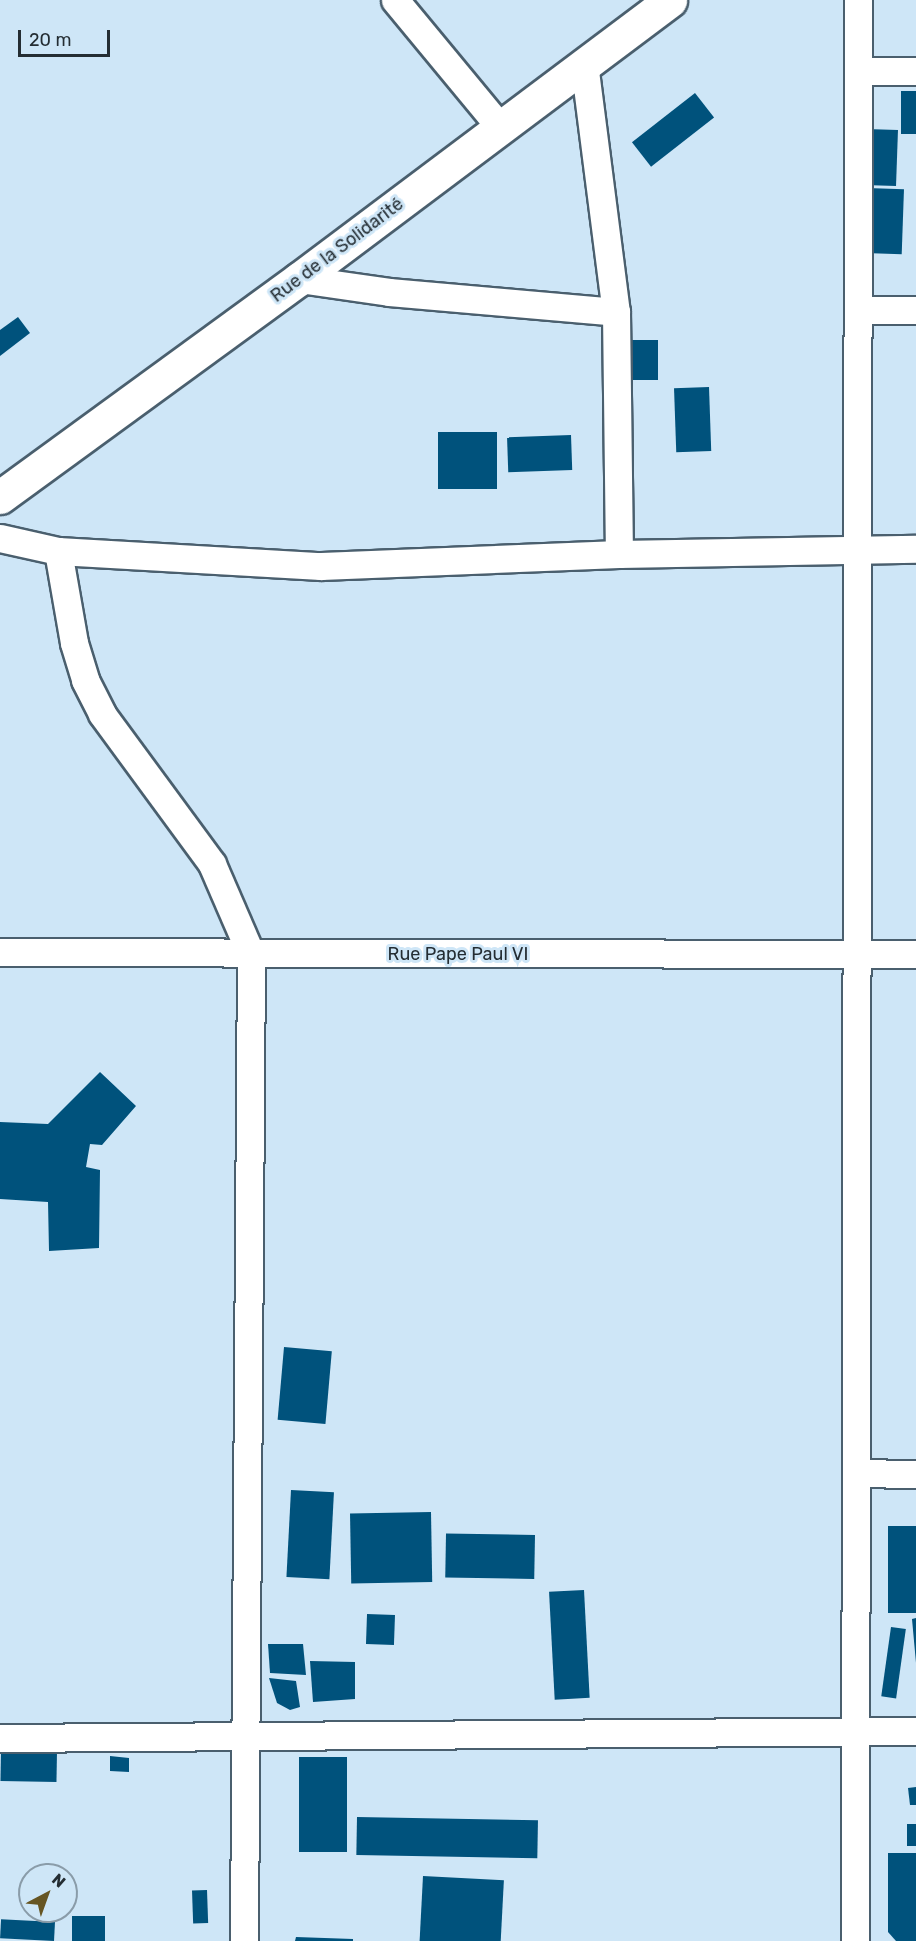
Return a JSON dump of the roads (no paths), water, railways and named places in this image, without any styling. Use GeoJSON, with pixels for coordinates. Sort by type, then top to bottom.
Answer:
{"type":"FeatureCollection","features":[{"type":"Feature","properties":{"kind":"street"},"geometry":{"type":"LineString","coordinates":[[395,0],[500,127]]}},
{"type":"Feature","properties":{"kind":"street","name":"Rue de la Solidarité"},"geometry":{"type":"LineString","coordinates":[[0,497],[299,279],[670,0]]}},
{"type":"Feature","properties":{"kind":"street"},"geometry":{"type":"LineString","coordinates":[[855,1941],[858,0]]}},
{"type":"Feature","properties":{"kind":"street"},"geometry":{"type":"LineString","coordinates":[[584,63],[616,312],[619,554]]}},
{"type":"Feature","properties":{"kind":"street"},"geometry":{"type":"LineString","coordinates":[[858,71],[916,71]]}},
{"type":"Feature","properties":{"kind":"street"},"geometry":{"type":"LineString","coordinates":[[299,279],[389,292],[616,312]]}},
{"type":"Feature","properties":{"kind":"street"},"geometry":{"type":"LineString","coordinates":[[858,310],[916,310]]}},
{"type":"Feature","properties":{"kind":"street"},"geometry":{"type":"LineString","coordinates":[[0,538],[58,551],[321,566],[619,554],[916,549]]}},
{"type":"Feature","properties":{"kind":"street"},"geometry":{"type":"LineString","coordinates":[[58,551],[74,643],[85,680],[102,714],[212,864],[251,954],[248,1738],[244,1941]]}},
{"type":"Feature","properties":{"kind":"street","name":"Rue Pape Paul VI"},"geometry":{"type":"LineString","coordinates":[[0,952],[916,954]]}},
{"type":"Feature","properties":{"kind":"street"},"geometry":{"type":"LineString","coordinates":[[856,1473],[916,1474]]}},
{"type":"Feature","properties":{"kind":"street"},"geometry":{"type":"LineString","coordinates":[[0,1738],[248,1738],[916,1731]]}}]}
